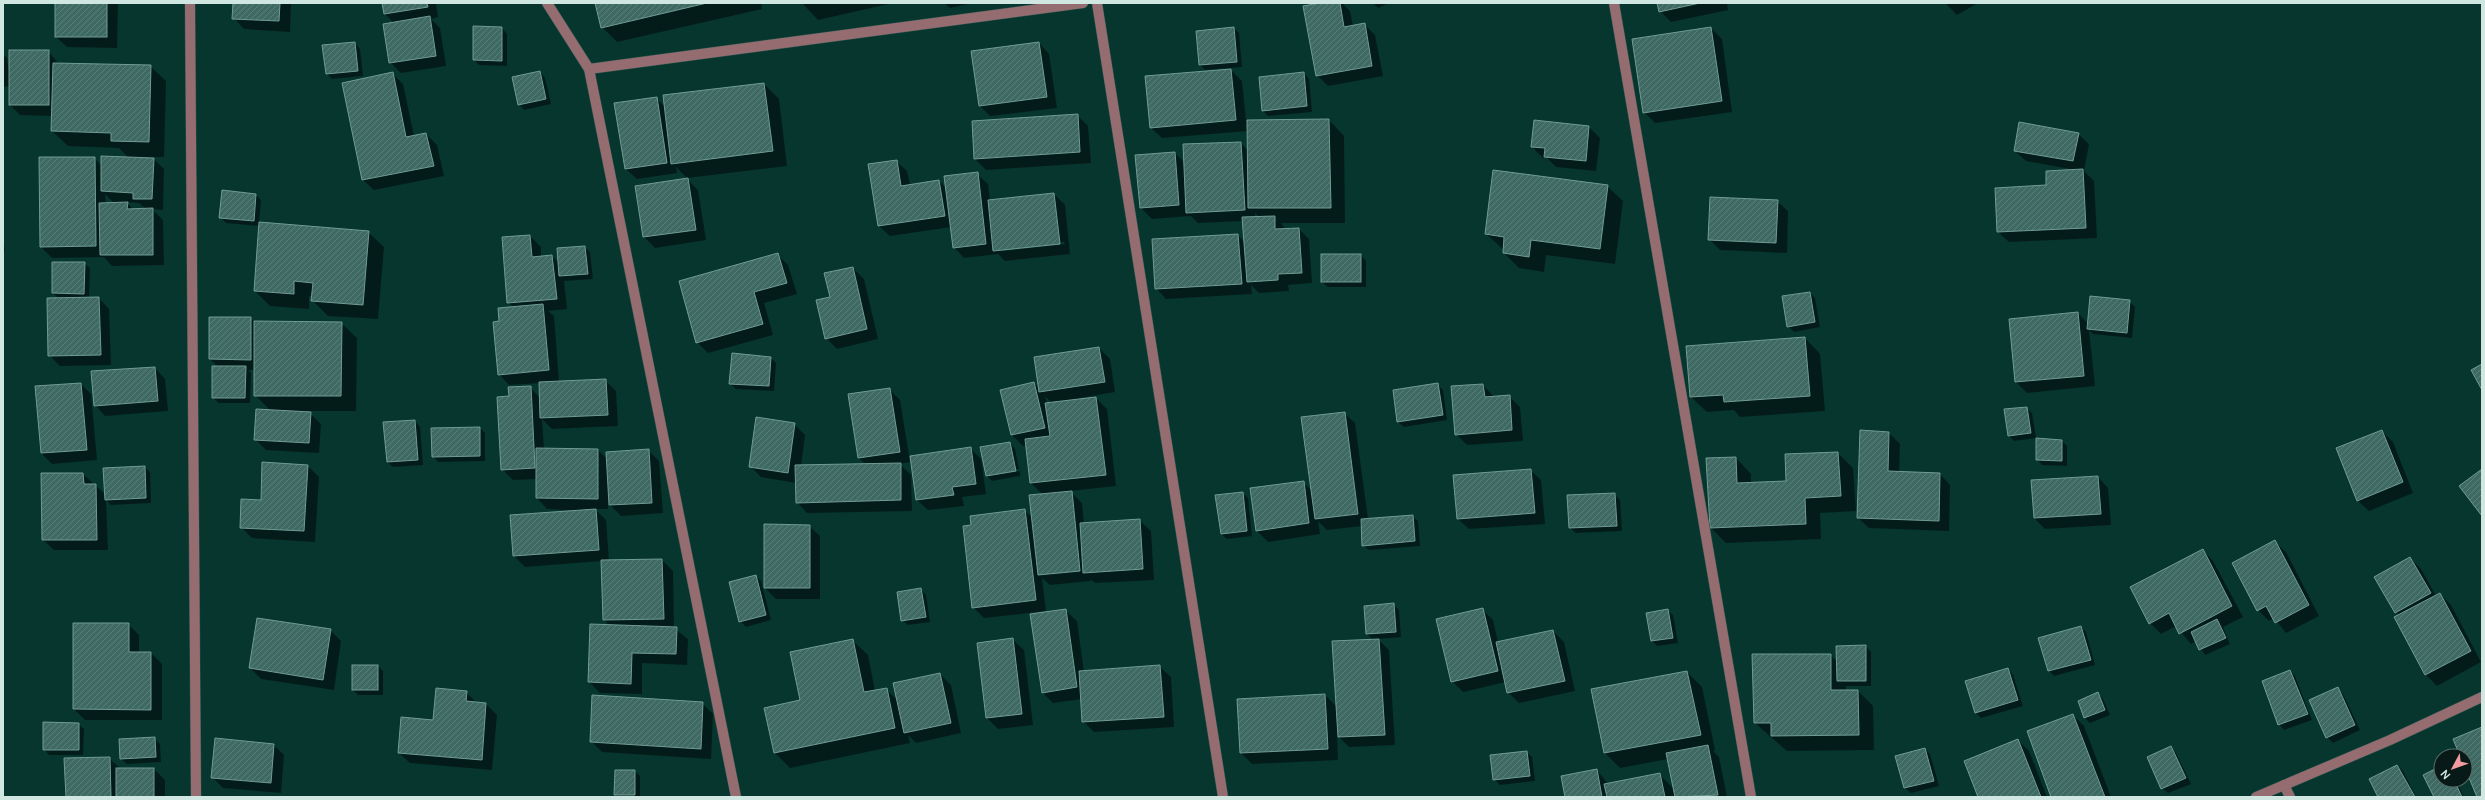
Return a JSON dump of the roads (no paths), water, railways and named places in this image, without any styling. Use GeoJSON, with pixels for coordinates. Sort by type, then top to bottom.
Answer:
{"type":"FeatureCollection","features":[{"type":"Feature","properties":{"kind":"street"},"geometry":{"type":"LineString","coordinates":[[190,3],[196,797]]}},
{"type":"Feature","properties":{"kind":"street"},"geometry":{"type":"LineString","coordinates":[[547,3],[589,69],[736,797]]}},
{"type":"Feature","properties":{"kind":"street"},"geometry":{"type":"LineString","coordinates":[[589,69],[1083,3]]}},
{"type":"Feature","properties":{"kind":"street"},"geometry":{"type":"LineString","coordinates":[[1097,3],[1223,797]]}},
{"type":"Feature","properties":{"kind":"street"},"geometry":{"type":"LineString","coordinates":[[1614,3],[1751,797]]}},
{"type":"Feature","properties":{"kind":"street"},"geometry":{"type":"LineString","coordinates":[[2256,797],[2390,740],[2482,697]]}},
{"type":"Feature","properties":{"kind":"street"},"geometry":{"type":"LineString","coordinates":[[2284,785],[2290,797]]}}]}
